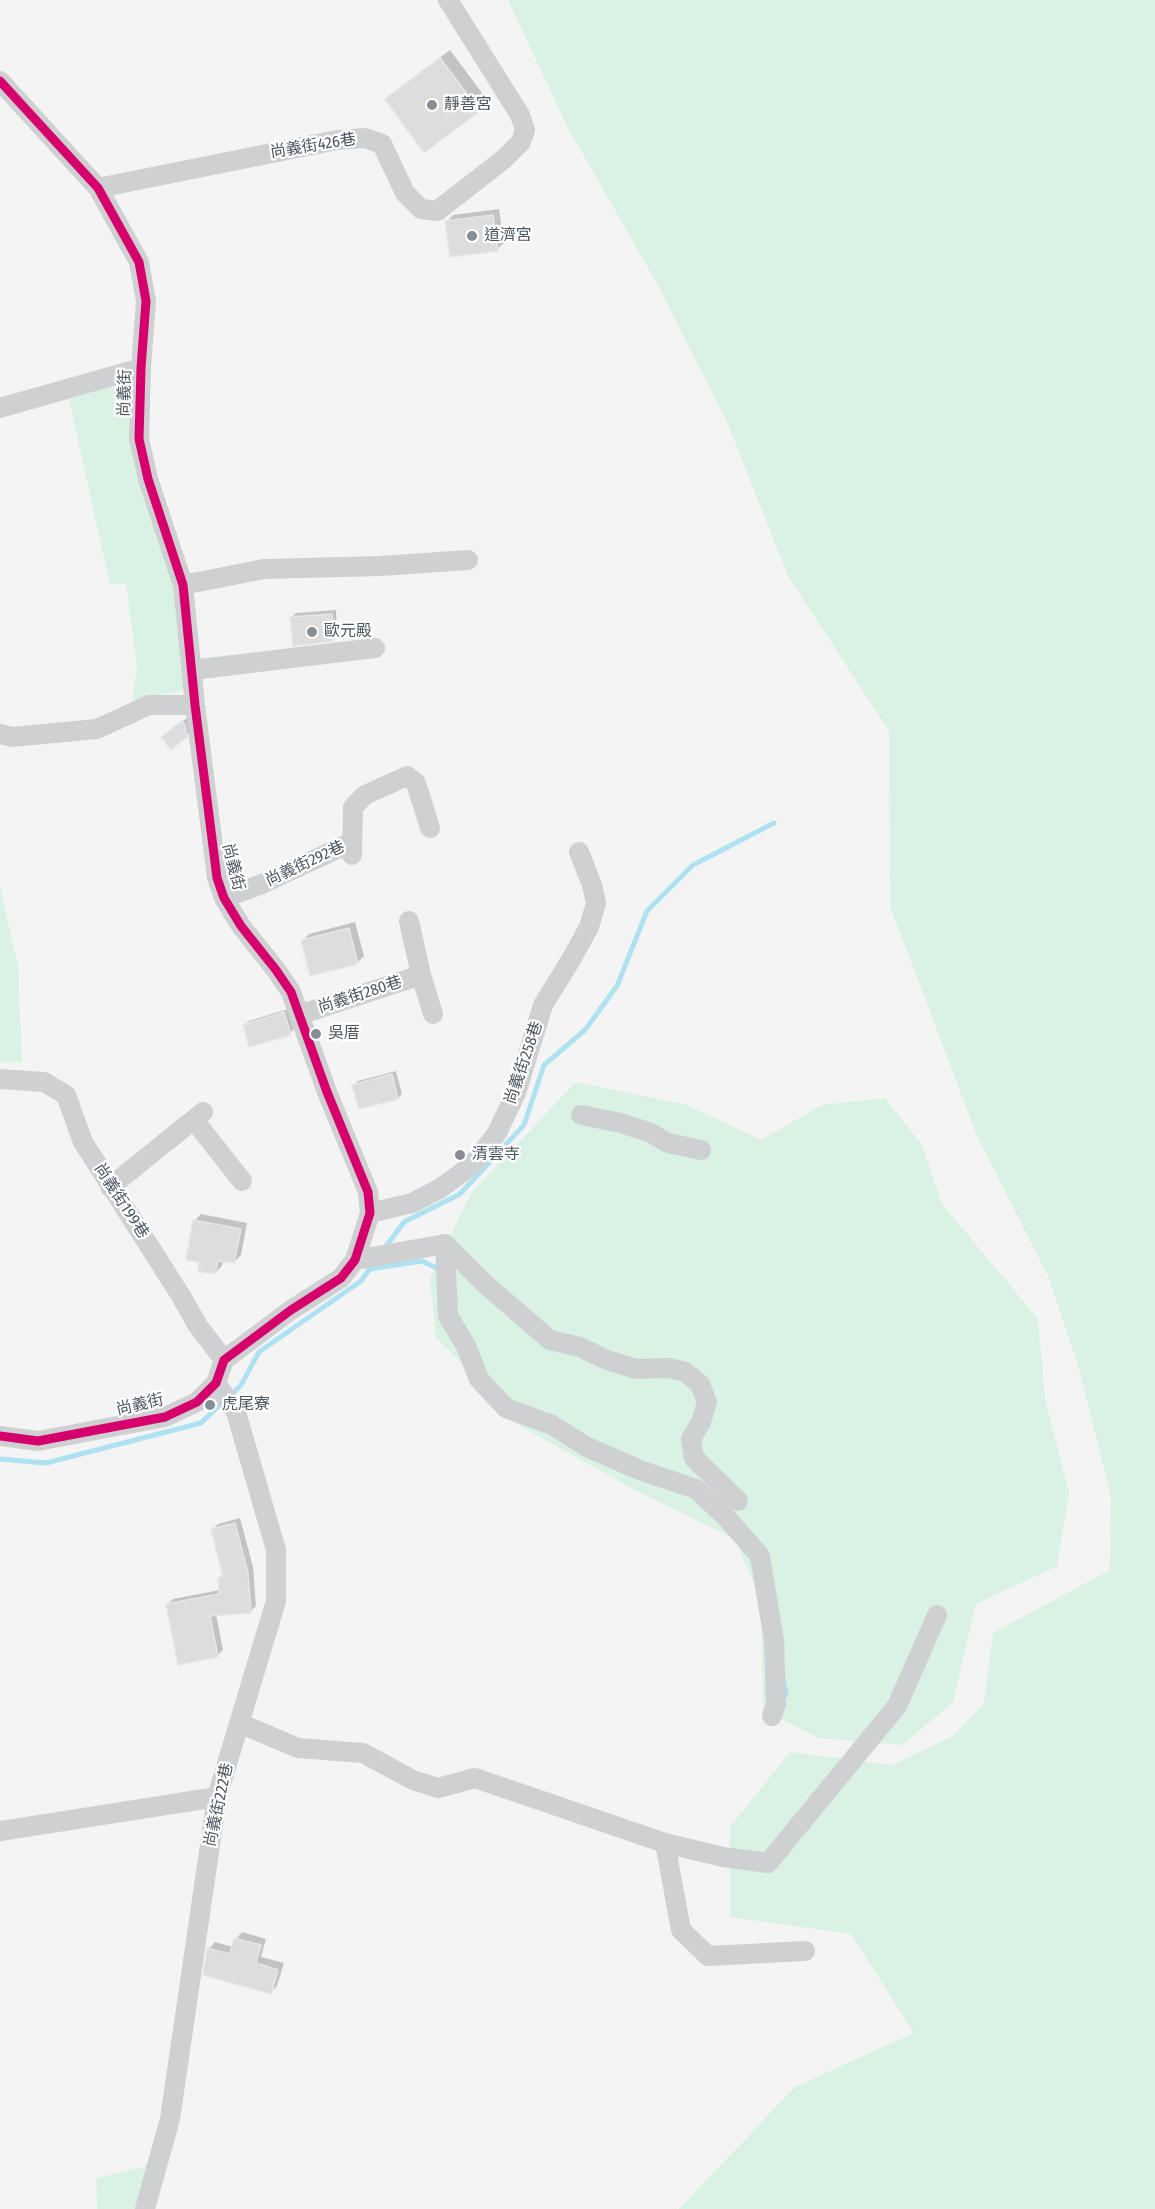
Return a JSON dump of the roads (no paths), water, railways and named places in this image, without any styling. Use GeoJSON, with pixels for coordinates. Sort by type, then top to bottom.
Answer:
{"type":"FeatureCollection","features":[{"type":"Feature","properties":{"kind":"street","name":"尚義街426巷"},"geometry":{"type":"LineString","coordinates":[[98,188],[337,140],[365,138],[382,144],[405,193],[421,209],[437,210],[504,159],[520,142],[525,130],[520,115],[448,0]]}},
{"type":"Feature","properties":{"kind":"street","name":"尚義街"},"geometry":{"type":"LineString","coordinates":[[0,81],[98,188],[139,262],[146,301],[139,439],[148,479],[183,585],[195,705],[217,878],[224,898],[241,926],[291,992],[327,1092],[368,1192],[370,1213],[360,1260],[341,1278],[291,1310],[224,1360],[216,1383],[197,1402],[165,1417],[38,1441],[0,1436]]}},
{"type":"Feature","properties":{"kind":"street"},"geometry":{"type":"LineString","coordinates":[[0,408],[141,368]]}},
{"type":"Feature","properties":{"kind":"street"},"geometry":{"type":"LineString","coordinates":[[183,585],[264,569],[381,566],[468,560]]}},
{"type":"Feature","properties":{"kind":"street"},"geometry":{"type":"LineString","coordinates":[[192,670],[375,648]]}},
{"type":"Feature","properties":{"kind":"street"},"geometry":{"type":"LineString","coordinates":[[0,734],[12,737],[97,729],[148,705],[195,705]]}},
{"type":"Feature","properties":{"kind":"street","name":"尚義街292巷"},"geometry":{"type":"LineString","coordinates":[[224,898],[352,848],[353,807],[365,795],[407,776],[416,783],[430,828]]}},
{"type":"Feature","properties":{"kind":"street","name":"尚義街258巷"},"geometry":{"type":"LineString","coordinates":[[370,1213],[412,1203],[441,1188],[473,1164],[497,1133],[516,1093],[543,1005],[589,927],[596,903],[592,885],[579,852]]}},
{"type":"Feature","properties":{"kind":"street"},"geometry":{"type":"LineString","coordinates":[[409,921],[421,975],[434,1014]]}},
{"type":"Feature","properties":{"kind":"street","name":"尚義街280巷"},"geometry":{"type":"LineString","coordinates":[[299,1016],[421,975]]}},
{"type":"Feature","properties":{"kind":"street","name":"尚義街199巷"},"geometry":{"type":"LineString","coordinates":[[0,1079],[44,1082],[66,1095],[83,1142],[198,1326],[224,1360]]}},
{"type":"Feature","properties":{"kind":"street"},"geometry":{"type":"LineString","coordinates":[[581,1115],[621,1123],[651,1133],[668,1143],[701,1150]]}},
{"type":"Feature","properties":{"kind":"street"},"geometry":{"type":"LineString","coordinates":[[110,1187],[198,1116],[242,1181]]}},
{"type":"Feature","properties":{"kind":"street"},"geometry":{"type":"LineString","coordinates":[[360,1260],[445,1245]]}},
{"type":"Feature","properties":{"kind":"street"},"geometry":{"type":"LineString","coordinates":[[445,1245],[484,1283],[550,1340],[580,1347],[606,1360],[636,1369],[669,1368],[685,1372],[700,1384],[707,1402],[701,1422],[691,1439],[694,1458],[738,1501]]}},
{"type":"Feature","properties":{"kind":"street"},"geometry":{"type":"LineString","coordinates":[[445,1245],[448,1316],[466,1346],[479,1379],[506,1408],[552,1425],[587,1447],[642,1471],[696,1489],[726,1517],[760,1556],[774,1640],[776,1704],[772,1716]]}},
{"type":"Feature","properties":{"kind":"street","name":"尚義街222巷"},"geometry":{"type":"LineString","coordinates":[[145,2209],[170,2119],[217,1797],[276,1601],[276,1550],[233,1408],[216,1383]]}},
{"type":"Feature","properties":{"kind":"street"},"geometry":{"type":"LineString","coordinates":[[239,1724],[298,1748],[363,1753],[413,1780],[438,1788],[475,1778],[665,1843],[723,1857],[768,1863],[897,1706],[937,1615]]}},
{"type":"Feature","properties":{"kind":"street"},"geometry":{"type":"LineString","coordinates":[[0,1832],[217,1797]]}},
{"type":"Feature","properties":{"kind":"street"},"geometry":{"type":"LineString","coordinates":[[665,1843],[681,1930],[708,1956],[805,1951]]}},
{"type":"Feature","properties":{"kind":"waterway"},"geometry":{"type":"LineString","coordinates":[[384,1249],[404,1222],[460,1194],[524,1125],[544,1065],[585,1030],[617,986],[647,911],[693,865],[774,823]]}},
{"type":"Feature","properties":{"kind":"waterway"},"geometry":{"type":"LineString","coordinates":[[231,1395],[241,1385],[259,1352],[361,1281],[375,1261]]}},
{"type":"Feature","properties":{"kind":"waterway"},"geometry":{"type":"LineString","coordinates":[[370,1269],[422,1261],[441,1270]]}},
{"type":"Feature","properties":{"kind":"waterway"},"geometry":{"type":"LineString","coordinates":[[0,1459],[46,1463],[201,1423],[224,1401]]}},
{"type":"Feature","properties":{"kind":"waterway"},"geometry":{"type":"LineString","coordinates":[[782,1701],[786,1694],[784,1682]]}},
{"type":"Feature","properties":{"kind":"place","name":"靜善宮"},"geometry":{"type":"Point","coordinates":[432,105]}},
{"type":"Feature","properties":{"kind":"place","name":"道濟宮"},"geometry":{"type":"Point","coordinates":[472,236]}},
{"type":"Feature","properties":{"kind":"place","name":"歐元殿"},"geometry":{"type":"Point","coordinates":[312,632]}},
{"type":"Feature","properties":{"kind":"place","name":"吳厝"},"geometry":{"type":"Point","coordinates":[316,1034]}},
{"type":"Feature","properties":{"kind":"place","name":"清雲寺"},"geometry":{"type":"Point","coordinates":[460,1155]}},
{"type":"Feature","properties":{"kind":"place","name":"虎尾寮"},"geometry":{"type":"Point","coordinates":[210,1405]}}]}
